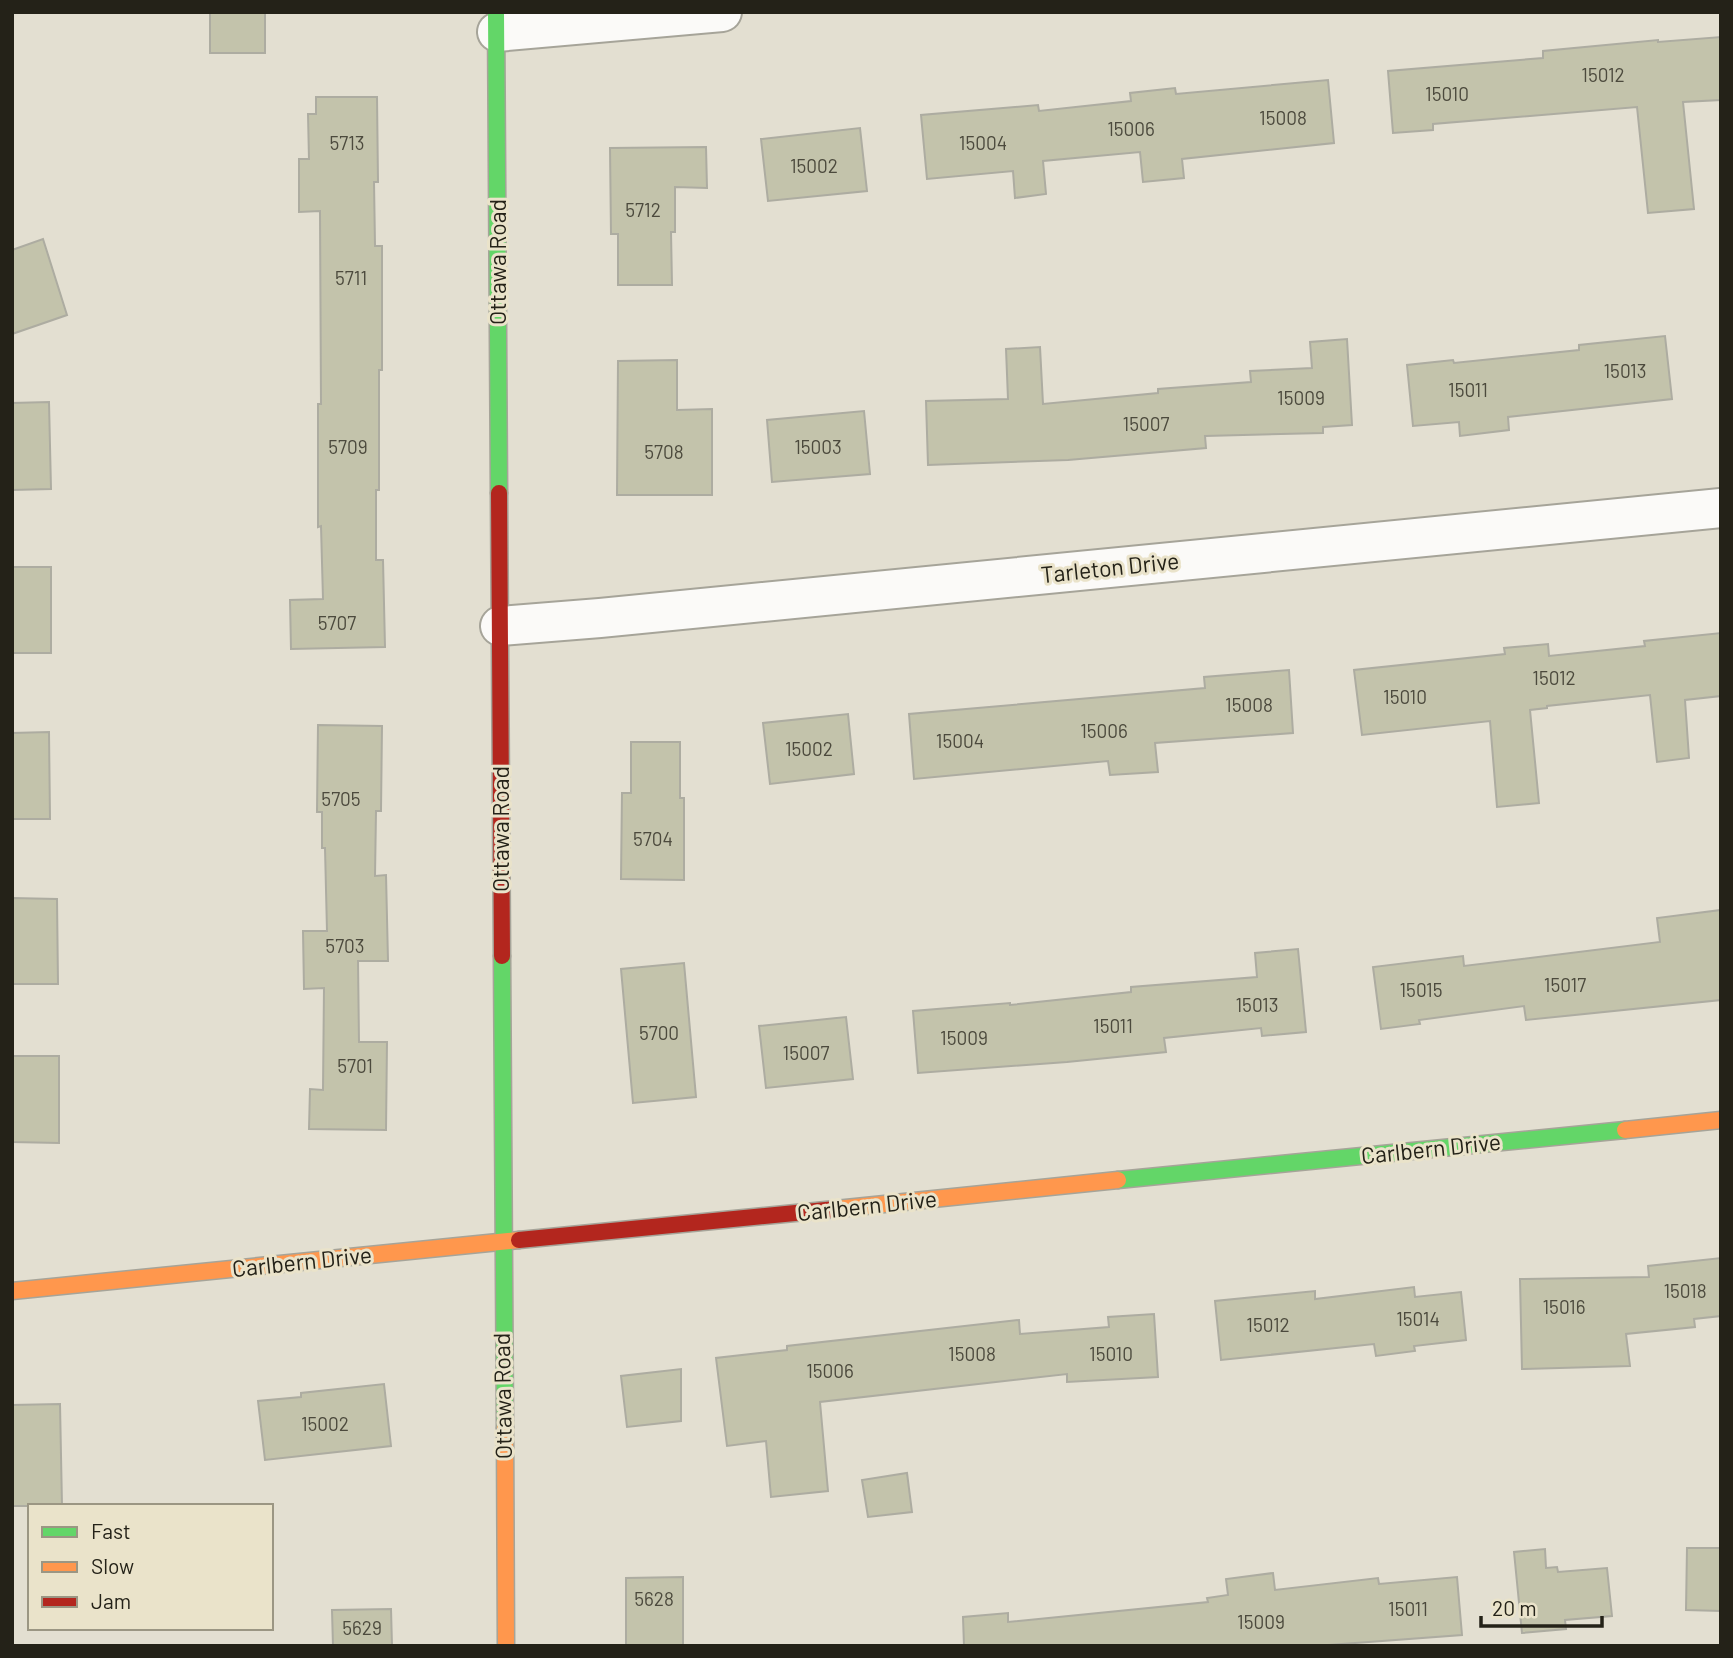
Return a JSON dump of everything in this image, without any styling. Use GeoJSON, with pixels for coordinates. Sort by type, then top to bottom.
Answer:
{"type":"FeatureCollection","features":[{"type":"Feature","properties":{"kind":"street"},"geometry":{"type":"LineString","coordinates":[[496,22],[722,12]]}},
{"type":"Feature","properties":{"kind":"street","name":"Ottawa Road"},"geometry":{"type":"LineString","coordinates":[[496,22],[506,1646]]}},
{"type":"Feature","properties":{"kind":"street","name":"Tarleton Drive"},"geometry":{"type":"LineString","coordinates":[[500,625],[600,618],[1721,508]]}},
{"type":"Feature","properties":{"kind":"street","name":"Carlbern Drive"},"geometry":{"type":"LineString","coordinates":[[12,1291],[1721,1120]]}},
{"type":"Feature","properties":{"kind":"building"},"geometry":{"type":"Polygon","coordinates":[[[210,12],[265,12],[265,53],[210,53],[210,12]]]}},
{"type":"Feature","properties":{"kind":"building"},"geometry":{"type":"Polygon","coordinates":[[[1721,37],[1721,100],[1683,102],[1694,209],[1648,213],[1637,107],[1433,124],[1433,130],[1393,133],[1388,71],[1543,58],[1543,51],[1721,37]]]}},
{"type":"Feature","properties":{"kind":"building"},"geometry":{"type":"Polygon","coordinates":[[[1328,80],[1334,143],[1182,159],[1184,178],[1143,182],[1140,152],[1043,161],[1046,194],[1015,198],[1013,171],[927,179],[921,115],[1038,105],[1039,111],[1131,101],[1130,93],[1175,88],[1176,94],[1328,80]]]}},
{"type":"Feature","properties":{"kind":"building"},"geometry":{"type":"Polygon","coordinates":[[[316,97],[377,97],[378,182],[374,182],[375,246],[382,246],[382,370],[379,370],[376,560],[383,560],[385,647],[291,649],[290,600],[323,599],[321,526],[318,527],[318,404],[321,404],[320,211],[299,212],[299,159],[309,159],[308,114],[316,114],[316,97]]]}},
{"type":"Feature","properties":{"kind":"building"},"geometry":{"type":"Polygon","coordinates":[[[860,128],[867,191],[768,201],[761,139],[860,128]]]}},
{"type":"Feature","properties":{"kind":"building"},"geometry":{"type":"Polygon","coordinates":[[[706,147],[707,188],[675,187],[675,232],[671,232],[672,285],[618,285],[618,234],[611,234],[610,148],[706,147]]]}},
{"type":"Feature","properties":{"kind":"building"},"geometry":{"type":"Polygon","coordinates":[[[43,239],[67,315],[12,334],[12,250],[43,239]]]}},
{"type":"Feature","properties":{"kind":"building"},"geometry":{"type":"Polygon","coordinates":[[[1665,336],[1672,399],[1508,417],[1509,430],[1460,436],[1459,422],[1413,426],[1407,365],[1579,350],[1579,345],[1665,336]]]}},
{"type":"Feature","properties":{"kind":"building"},"geometry":{"type":"Polygon","coordinates":[[[1347,339],[1352,425],[1323,427],[1323,433],[1205,436],[1206,448],[1068,460],[928,465],[926,401],[1008,399],[1006,349],[1040,347],[1043,404],[1158,393],[1158,389],[1251,382],[1250,371],[1312,368],[1310,342],[1347,339]]]}},
{"type":"Feature","properties":{"kind":"building"},"geometry":{"type":"Polygon","coordinates":[[[677,360],[677,410],[712,409],[712,495],[617,495],[618,361],[677,360]]]}},
{"type":"Feature","properties":{"kind":"building"},"geometry":{"type":"Polygon","coordinates":[[[49,402],[51,489],[12,490],[12,403],[49,402]]]}},
{"type":"Feature","properties":{"kind":"building"},"geometry":{"type":"Polygon","coordinates":[[[864,411],[870,474],[772,482],[767,420],[864,411]]]}},
{"type":"Feature","properties":{"kind":"building"},"geometry":{"type":"Polygon","coordinates":[[[12,567],[51,567],[51,653],[12,653],[12,567]]]}},
{"type":"Feature","properties":{"kind":"building"},"geometry":{"type":"Polygon","coordinates":[[[1721,633],[1721,696],[1685,700],[1689,758],[1657,762],[1650,695],[1530,710],[1539,803],[1497,807],[1490,721],[1362,735],[1354,670],[1505,654],[1504,648],[1548,644],[1549,656],[1645,646],[1644,641],[1721,633]]]}},
{"type":"Feature","properties":{"kind":"building"},"geometry":{"type":"Polygon","coordinates":[[[1289,670],[1293,733],[1155,743],[1158,772],[1110,775],[1108,761],[914,779],[909,714],[1205,688],[1204,677],[1289,670]]]}},
{"type":"Feature","properties":{"kind":"building"},"geometry":{"type":"Polygon","coordinates":[[[848,714],[854,774],[770,784],[763,723],[848,714]]]}},
{"type":"Feature","properties":{"kind":"building"},"geometry":{"type":"Polygon","coordinates":[[[318,725],[382,726],[381,811],[376,811],[375,876],[386,875],[388,961],[358,961],[359,1042],[387,1042],[386,1130],[309,1129],[310,1089],[323,1090],[324,988],[304,989],[303,931],[327,931],[322,812],[317,812],[318,725]]]}},
{"type":"Feature","properties":{"kind":"building"},"geometry":{"type":"Polygon","coordinates":[[[49,732],[50,819],[12,819],[12,733],[49,732]]]}},
{"type":"Feature","properties":{"kind":"building"},"geometry":{"type":"Polygon","coordinates":[[[631,742],[680,742],[680,798],[684,798],[684,880],[621,879],[622,793],[631,793],[631,742]]]}},
{"type":"Feature","properties":{"kind":"building"},"geometry":{"type":"Polygon","coordinates":[[[12,898],[57,899],[58,984],[12,984],[12,898]]]}},
{"type":"Feature","properties":{"kind":"building"},"geometry":{"type":"Polygon","coordinates":[[[1721,910],[1721,1000],[1526,1020],[1524,1006],[1419,1020],[1420,1024],[1381,1029],[1373,967],[1463,956],[1464,966],[1660,942],[1657,918],[1721,910]]]}},
{"type":"Feature","properties":{"kind":"building"},"geometry":{"type":"Polygon","coordinates":[[[1298,949],[1306,1032],[1262,1036],[1261,1028],[1164,1038],[1166,1052],[918,1073],[913,1011],[1010,1005],[1131,992],[1131,987],[1257,977],[1255,953],[1298,949]]]}},
{"type":"Feature","properties":{"kind":"building"},"geometry":{"type":"Polygon","coordinates":[[[684,963],[696,1097],[633,1103],[621,969],[684,963]]]}},
{"type":"Feature","properties":{"kind":"building"},"geometry":{"type":"Polygon","coordinates":[[[846,1017],[853,1079],[766,1088],[759,1026],[846,1017]]]}},
{"type":"Feature","properties":{"kind":"building"},"geometry":{"type":"Polygon","coordinates":[[[12,1056],[59,1056],[59,1143],[12,1142],[12,1056]]]}},
{"type":"Feature","properties":{"kind":"building"},"geometry":{"type":"Polygon","coordinates":[[[1721,1258],[1721,1316],[1694,1319],[1695,1327],[1626,1334],[1630,1366],[1522,1369],[1520,1279],[1649,1277],[1648,1266],[1721,1258]]]}},
{"type":"Feature","properties":{"kind":"building"},"geometry":{"type":"Polygon","coordinates":[[[1414,1287],[1415,1297],[1461,1292],[1466,1340],[1414,1346],[1415,1351],[1376,1356],[1374,1344],[1221,1360],[1215,1301],[1315,1291],[1315,1299],[1414,1287]]]}},
{"type":"Feature","properties":{"kind":"building"},"geometry":{"type":"Polygon","coordinates":[[[1154,1314],[1158,1377],[1067,1382],[1067,1374],[820,1402],[828,1491],[771,1497],[766,1441],[727,1446],[716,1358],[787,1350],[787,1346],[1019,1320],[1020,1334],[1109,1327],[1108,1317],[1154,1314]]]}},
{"type":"Feature","properties":{"kind":"building"},"geometry":{"type":"Polygon","coordinates":[[[681,1369],[681,1421],[627,1427],[621,1376],[681,1369]]]}},
{"type":"Feature","properties":{"kind":"building"},"geometry":{"type":"Polygon","coordinates":[[[384,1384],[391,1446],[265,1460],[258,1401],[301,1397],[301,1393],[384,1384]]]}},
{"type":"Feature","properties":{"kind":"building"},"geometry":{"type":"Polygon","coordinates":[[[60,1404],[62,1504],[12,1506],[12,1405],[60,1404]]]}},
{"type":"Feature","properties":{"kind":"building"},"geometry":{"type":"Polygon","coordinates":[[[907,1473],[912,1512],[868,1517],[862,1480],[907,1473]]]}},
{"type":"Feature","properties":{"kind":"building"},"geometry":{"type":"Polygon","coordinates":[[[1687,1548],[1721,1548],[1721,1611],[1686,1610],[1687,1548]]]}},
{"type":"Feature","properties":{"kind":"building"},"geometry":{"type":"Polygon","coordinates":[[[1545,1549],[1546,1568],[1557,1567],[1558,1572],[1607,1568],[1612,1616],[1565,1620],[1566,1629],[1522,1633],[1514,1552],[1545,1549]]]}},
{"type":"Feature","properties":{"kind":"building"},"geometry":{"type":"Polygon","coordinates":[[[1273,1573],[1275,1590],[1378,1578],[1379,1584],[1457,1577],[1462,1635],[1315,1646],[964,1646],[963,1617],[1008,1613],[1008,1622],[1208,1602],[1207,1598],[1228,1595],[1226,1579],[1273,1573]]]}},
{"type":"Feature","properties":{"kind":"building"},"geometry":{"type":"Polygon","coordinates":[[[683,1577],[683,1646],[626,1646],[626,1578],[683,1577]]]}},
{"type":"Feature","properties":{"kind":"building"},"geometry":{"type":"Polygon","coordinates":[[[391,1609],[392,1646],[333,1646],[332,1610],[391,1609]]]}},
{"type":"Feature","properties":{"kind":"traffic: fast"},"geometry":{"type":"LineString","coordinates":[[496,12],[499,493]]}},
{"type":"Feature","properties":{"kind":"traffic: fast"},"geometry":{"type":"LineString","coordinates":[[502,956],[505,1428]]}},
{"type":"Feature","properties":{"kind":"traffic: fast"},"geometry":{"type":"LineString","coordinates":[[1118,1180],[1625,1130]]}},
{"type":"Feature","properties":{"kind":"traffic: slow"},"geometry":{"type":"LineString","coordinates":[[1625,1130],[1721,1120]]}},
{"type":"Feature","properties":{"kind":"traffic: slow"},"geometry":{"type":"LineString","coordinates":[[836,1209],[1118,1180]]}},
{"type":"Feature","properties":{"kind":"traffic: slow"},"geometry":{"type":"LineString","coordinates":[[12,1291],[519,1240]]}},
{"type":"Feature","properties":{"kind":"traffic: slow"},"geometry":{"type":"LineString","coordinates":[[505,1428],[506,1646]]}},
{"type":"Feature","properties":{"kind":"traffic: jam"},"geometry":{"type":"LineString","coordinates":[[499,493],[502,956]]}},
{"type":"Feature","properties":{"kind":"traffic: jam"},"geometry":{"type":"LineString","coordinates":[[519,1240],[836,1209]]}}]}
